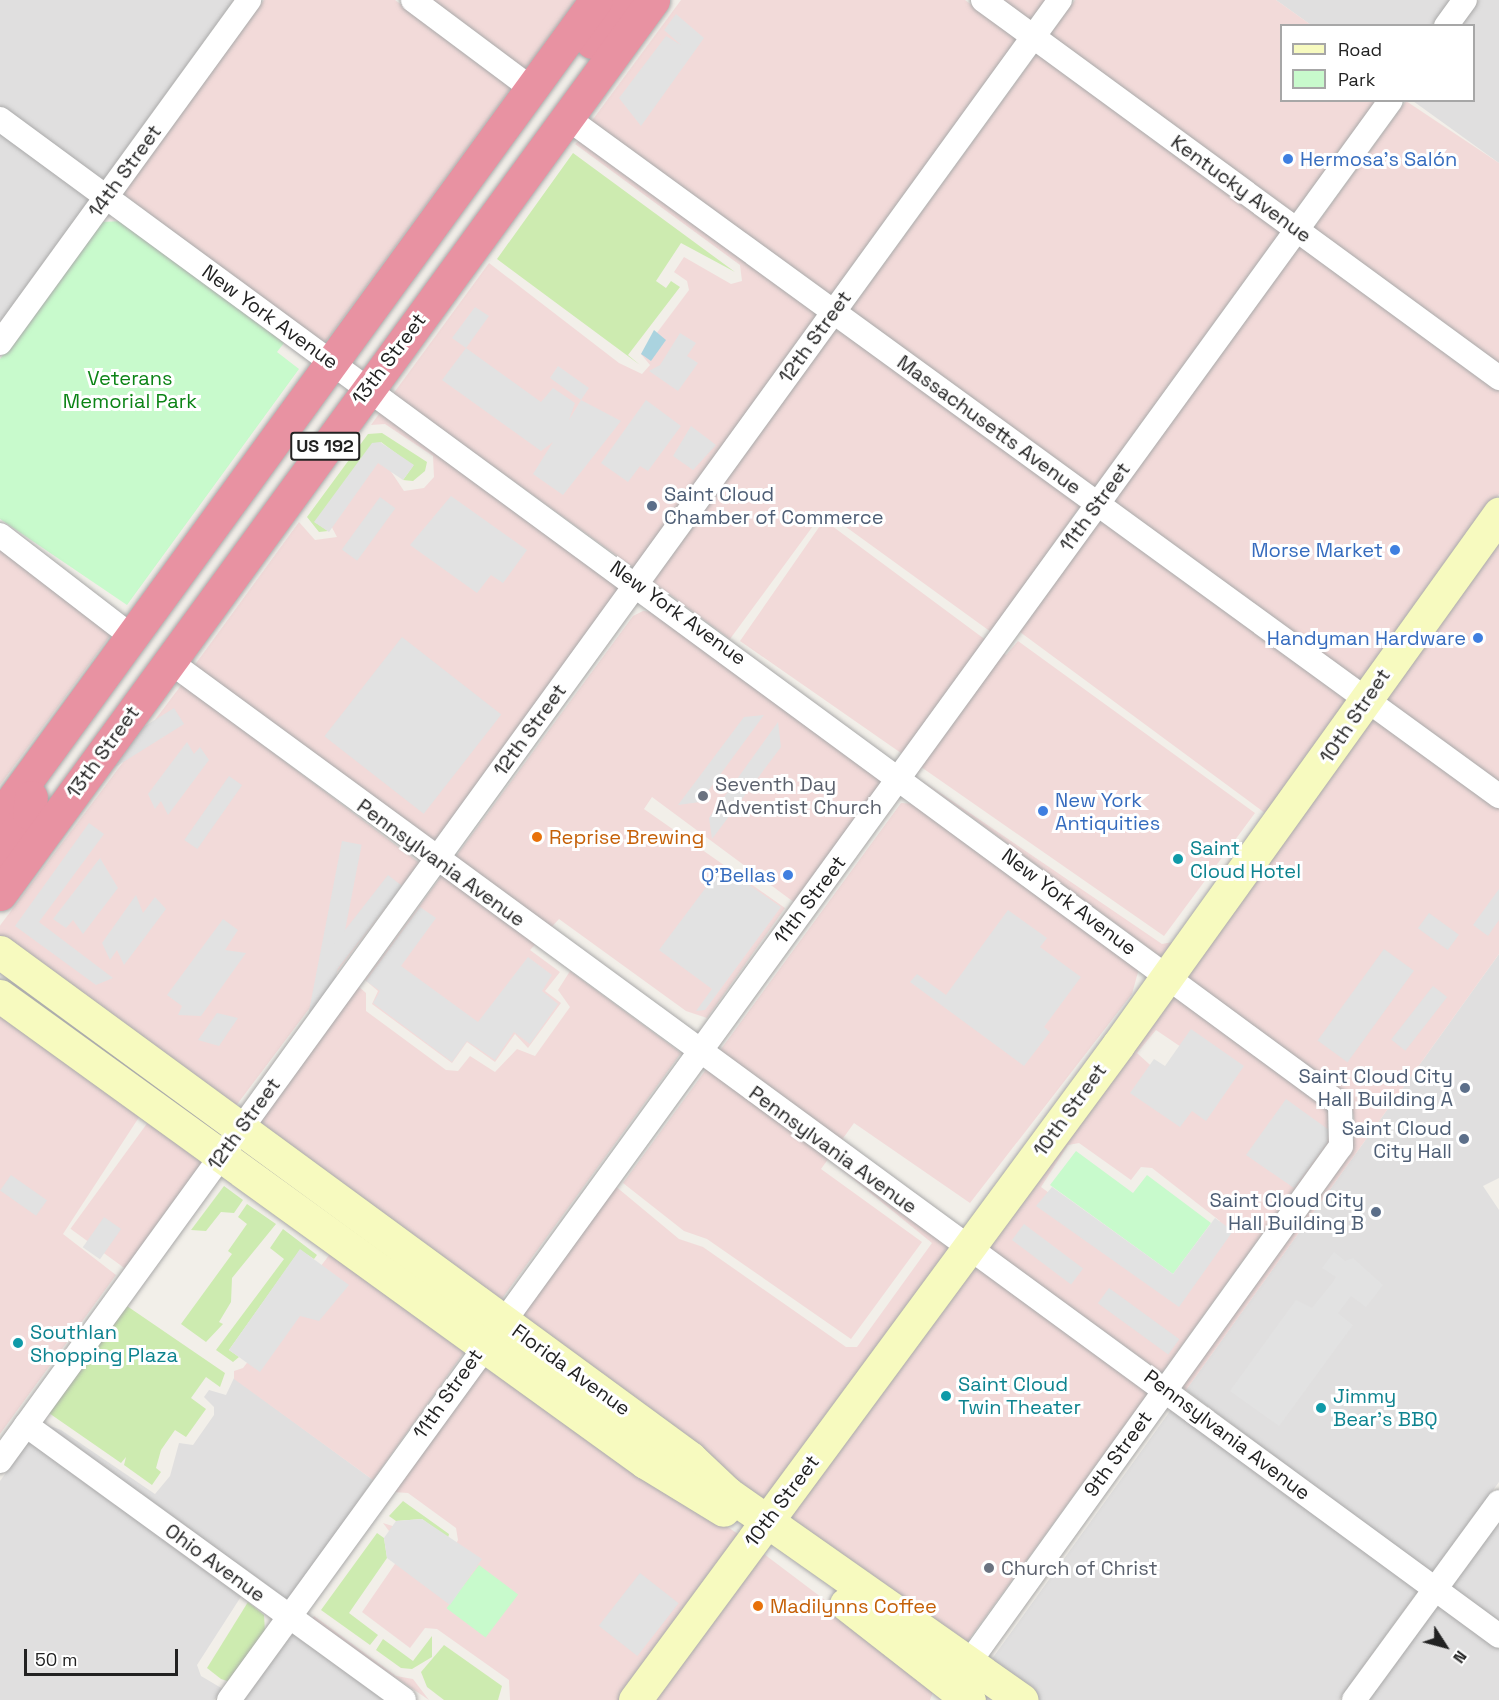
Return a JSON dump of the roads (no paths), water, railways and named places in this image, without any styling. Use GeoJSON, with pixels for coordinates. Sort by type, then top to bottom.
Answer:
{"type":"FeatureCollection","features":[{"type":"Feature","properties":{"kind":"highway","name":"US 192"},"geometry":{"type":"LineString","coordinates":[[0,816],[596,0]]}},
{"type":"Feature","properties":{"kind":"highway"},"geometry":{"type":"LineString","coordinates":[[566,117],[561,94],[569,74],[623,0]]}},
{"type":"Feature","properties":{"kind":"highway","name":"13th Street"},"geometry":{"type":"LineString","coordinates":[[0,894],[653,0]]}},
{"type":"Feature","properties":{"kind":"highway"},"geometry":{"type":"LineString","coordinates":[[468,253],[474,214],[536,127],[532,89]]}},
{"type":"Feature","properties":{"kind":"highway"},"geometry":{"type":"LineString","coordinates":[[169,661],[165,635],[171,618],[233,534],[244,480]]}},
{"type":"Feature","properties":{"kind":"highway"},"geometry":{"type":"LineString","coordinates":[[75,791],[71,770],[137,673],[131,636]]}},
{"type":"Feature","properties":{"kind":"highway"},"geometry":{"type":"LineString","coordinates":[[0,854],[29,813],[33,771]]}},
{"type":"Feature","properties":{"kind":"main road","name":"10th Street"},"geometry":{"type":"LineString","coordinates":[[635,1700],[970,1248],[1499,514]]}},
{"type":"Feature","properties":{"kind":"main road","name":"Florida Avenue"},"geometry":{"type":"LineString","coordinates":[[0,952],[502,1319],[959,1687],[1022,1700]]}},
{"type":"Feature","properties":{"kind":"main road","name":"Florida Avenue"},"geometry":{"type":"LineString","coordinates":[[0,996],[482,1346],[763,1528]]}},
{"type":"Feature","properties":{"kind":"street","name":"14th Street"},"geometry":{"type":"LineString","coordinates":[[0,343],[249,0]]}},
{"type":"Feature","properties":{"kind":"street"},"geometry":{"type":"LineString","coordinates":[[413,0],[532,89]]}},
{"type":"Feature","properties":{"kind":"street","name":"Kentucky Avenue"},"geometry":{"type":"LineString","coordinates":[[982,0],[1499,378]]}},
{"type":"Feature","properties":{"kind":"street","name":"12th Street"},"geometry":{"type":"LineString","coordinates":[[0,1461],[1060,0]]}},
{"type":"Feature","properties":{"kind":"street"},"geometry":{"type":"LineString","coordinates":[[1447,24],[1465,0]]}},
{"type":"Feature","properties":{"kind":"street","name":"11th Street"},"geometry":{"type":"LineString","coordinates":[[229,1700],[482,1346],[697,1052],[902,778],[1097,503],[1390,102]]}},
{"type":"Feature","properties":{"kind":"street","name":"Massachusetts Avenue"},"geometry":{"type":"LineString","coordinates":[[566,117],[1499,796]]}},
{"type":"Feature","properties":{"kind":"street","name":"New York Avenue"},"geometry":{"type":"LineString","coordinates":[[0,119],[902,778],[1340,1104],[1343,1118]]}},
{"type":"Feature","properties":{"kind":"street"},"geometry":{"type":"LineString","coordinates":[[0,535],[131,636]]}},
{"type":"Feature","properties":{"kind":"street","name":"Pennsylvania Avenue"},"geometry":{"type":"LineString","coordinates":[[169,661],[435,861],[1166,1388],[1434,1590],[1499,1636]]}},
{"type":"Feature","properties":{"kind":"street"},"geometry":{"type":"LineString","coordinates":[[99,1067],[119,1038]]}},
{"type":"Feature","properties":{"kind":"street","name":"9th Street"},"geometry":{"type":"LineString","coordinates":[[959,1687],[1166,1388],[1341,1146],[1343,1118]]}},
{"type":"Feature","properties":{"kind":"street","name":"Ohio Avenue"},"geometry":{"type":"LineString","coordinates":[[26,1425],[404,1700]]}},
{"type":"Feature","properties":{"kind":"street"},"geometry":{"type":"LineString","coordinates":[[1354,1700],[1499,1502]]}},
{"type":"Feature","properties":{"kind":"water"},"geometry":{"type":"Polygon","coordinates":[[[654,330],[666,340],[651,361],[641,354],[654,330]]]}},
{"type":"Feature","properties":{"kind":"place","name":"Hermosa's Salón"},"geometry":{"type":"Point","coordinates":[1288,159]}},
{"type":"Feature","properties":{"kind":"place","name":"Saint Cloud Chamber of Commerce"},"geometry":{"type":"Point","coordinates":[652,506]}},
{"type":"Feature","properties":{"kind":"place","name":"Morse Market"},"geometry":{"type":"Point","coordinates":[1395,550]}},
{"type":"Feature","properties":{"kind":"place","name":"Handyman Hardware"},"geometry":{"type":"Point","coordinates":[1478,638]}},
{"type":"Feature","properties":{"kind":"place","name":"Seventh Day Adventist Church"},"geometry":{"type":"Point","coordinates":[703,796]}},
{"type":"Feature","properties":{"kind":"place","name":"New York Antiquities"},"geometry":{"type":"Point","coordinates":[1043,811]}},
{"type":"Feature","properties":{"kind":"place","name":"Reprise Brewing"},"geometry":{"type":"Point","coordinates":[537,837]}},
{"type":"Feature","properties":{"kind":"place","name":"Saint Cloud Hotel"},"geometry":{"type":"Point","coordinates":[1178,859]}},
{"type":"Feature","properties":{"kind":"place","name":"Q'Bellas"},"geometry":{"type":"Point","coordinates":[788,875]}},
{"type":"Feature","properties":{"kind":"place","name":"Saint Cloud City Hall Building A"},"geometry":{"type":"Point","coordinates":[1465,1088]}},
{"type":"Feature","properties":{"kind":"place","name":"Saint Cloud City Hall"},"geometry":{"type":"Point","coordinates":[1464,1139]}},
{"type":"Feature","properties":{"kind":"place","name":"Saint Cloud City Hall Building B"},"geometry":{"type":"Point","coordinates":[1376,1212]}},
{"type":"Feature","properties":{"kind":"place","name":"Southlan Shopping Plaza"},"geometry":{"type":"Point","coordinates":[18,1343]}},
{"type":"Feature","properties":{"kind":"place","name":"Saint Cloud Twin Theater"},"geometry":{"type":"Point","coordinates":[946,1396]}},
{"type":"Feature","properties":{"kind":"place","name":"Jimmy Bear's BBQ"},"geometry":{"type":"Point","coordinates":[1321,1408]}},
{"type":"Feature","properties":{"kind":"place","name":"Church of Christ"},"geometry":{"type":"Point","coordinates":[989,1568]}},
{"type":"Feature","properties":{"kind":"place","name":"Madilynns Coffee"},"geometry":{"type":"Point","coordinates":[758,1606]}},
{"type":"Feature","properties":{"kind":"park label","name":"Veterans Memorial Park"},"geometry":{"type":"Point","coordinates":[130,390]}}]}
